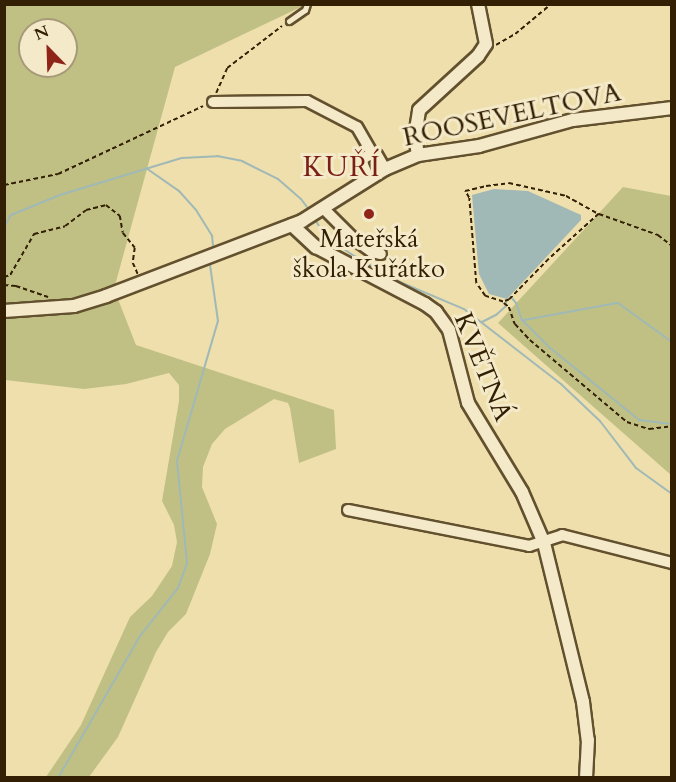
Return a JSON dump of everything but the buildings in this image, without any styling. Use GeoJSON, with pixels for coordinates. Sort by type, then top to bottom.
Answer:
{"type":"FeatureCollection","features":[{"type":"Feature","properties":{"kind":"street"},"geometry":{"type":"LineString","coordinates":[[418,155],[415,136],[419,110],[478,56],[486,44],[478,4]]}},
{"type":"Feature","properties":{"kind":"street"},"geometry":{"type":"LineString","coordinates":[[213,102],[307,101],[357,127],[372,153],[377,155],[385,169]]}},
{"type":"Feature","properties":{"kind":"street","name":"ROOSEVELTOVA"},"geometry":{"type":"LineString","coordinates":[[4,311],[74,306],[142,283],[297,223],[385,169],[418,155],[479,146],[573,120],[672,108]]}},
{"type":"Feature","properties":{"kind":"street"},"geometry":{"type":"LineString","coordinates":[[369,179],[361,160],[372,153]]}},
{"type":"Feature","properties":{"kind":"street"},"geometry":{"type":"LineString","coordinates":[[321,210],[355,240],[372,252],[381,254]]}},
{"type":"Feature","properties":{"kind":"street","name":"KVĚTNÁ"},"geometry":{"type":"LineString","coordinates":[[297,223],[316,247],[436,312],[452,339],[468,403],[479,426],[522,492],[544,543],[583,702],[588,740],[586,777]]}},
{"type":"Feature","properties":{"kind":"street"},"geometry":{"type":"LineString","coordinates":[[348,510],[529,546],[544,543],[562,535],[672,563]]}},
{"type":"Feature","properties":{"kind":"lane"},"geometry":{"type":"LineString","coordinates":[[289,21],[305,10],[307,4]]}},
{"type":"Feature","properties":{"kind":"path"},"geometry":{"type":"LineString","coordinates":[[486,44],[498,46],[551,4]]}},
{"type":"Feature","properties":{"kind":"path"},"geometry":{"type":"LineString","coordinates":[[4,185],[58,174],[213,102],[227,68],[289,21]]}},
{"type":"Feature","properties":{"kind":"path"},"geometry":{"type":"LineString","coordinates":[[672,246],[658,235],[599,214],[566,196],[531,186],[509,183],[465,192],[469,198],[476,284],[485,296],[504,302],[509,307],[515,324],[530,340],[627,422],[649,429],[672,426]]}},
{"type":"Feature","properties":{"kind":"path"},"geometry":{"type":"LineString","coordinates":[[4,278],[10,275],[34,234],[65,226],[86,210],[106,205],[120,216],[123,233],[135,248],[133,263],[142,283]]}},
{"type":"Feature","properties":{"kind":"path"},"geometry":{"type":"LineString","coordinates":[[504,302],[514,297],[549,259],[599,214]]}},
{"type":"Feature","properties":{"kind":"path"},"geometry":{"type":"LineString","coordinates":[[4,285],[15,286],[54,299]]}},
{"type":"Feature","properties":{"kind":"green space"},"geometry":{"type":"Polygon","coordinates":[[[5,5],[305,5],[175,67],[114,289],[136,345],[334,410],[336,449],[299,463],[290,408],[288,403],[274,399],[225,429],[212,444],[203,467],[202,487],[217,524],[210,554],[186,614],[168,632],[156,652],[118,737],[89,777],[46,777],[81,725],[130,617],[152,596],[172,566],[177,542],[174,525],[162,501],[179,401],[179,385],[169,373],[126,384],[84,389],[5,380],[5,5]]]}},
{"type":"Feature","properties":{"kind":"green space"},"geometry":{"type":"Polygon","coordinates":[[[623,187],[671,196],[671,475],[498,323],[623,187]]]}},
{"type":"Feature","properties":{"kind":"water"},"geometry":{"type":"Polygon","coordinates":[[[494,189],[528,191],[581,215],[581,220],[507,299],[489,294],[479,274],[472,195],[494,189]]]}},
{"type":"Feature","properties":{"kind":"waterway"},"geometry":{"type":"LineString","coordinates":[[4,227],[11,215],[60,195],[182,158],[217,156],[242,161],[278,179],[301,199],[310,211]]}},
{"type":"Feature","properties":{"kind":"waterway"},"geometry":{"type":"LineString","coordinates":[[146,168],[179,191],[196,210],[212,236],[213,245]]}},
{"type":"Feature","properties":{"kind":"waterway"},"geometry":{"type":"LineString","coordinates":[[314,218],[321,229],[329,233],[331,240],[351,254],[400,282],[464,309],[561,384],[600,421],[636,468],[672,494]]}},
{"type":"Feature","properties":{"kind":"waterway"},"geometry":{"type":"LineString","coordinates":[[58,778],[140,636],[178,588],[187,563],[177,461],[218,321],[210,265]]}},
{"type":"Feature","properties":{"kind":"waterway"},"geometry":{"type":"LineString","coordinates":[[511,297],[516,303],[522,320],[549,347],[639,420],[672,424]]}},
{"type":"Feature","properties":{"kind":"waterway"},"geometry":{"type":"LineString","coordinates":[[482,322],[505,307],[507,299]]}},
{"type":"Feature","properties":{"kind":"waterway"},"geometry":{"type":"LineString","coordinates":[[524,320],[618,303],[672,342]]}},
{"type":"Feature","properties":{"kind":"place","name":"Mateřská škola Kuřátko"},"geometry":{"type":"Point","coordinates":[369,214]}},
{"type":"Feature","properties":{"kind":"district","name":"KUŘÍ"},"geometry":{"type":"Point","coordinates":[342,167]}}]}
